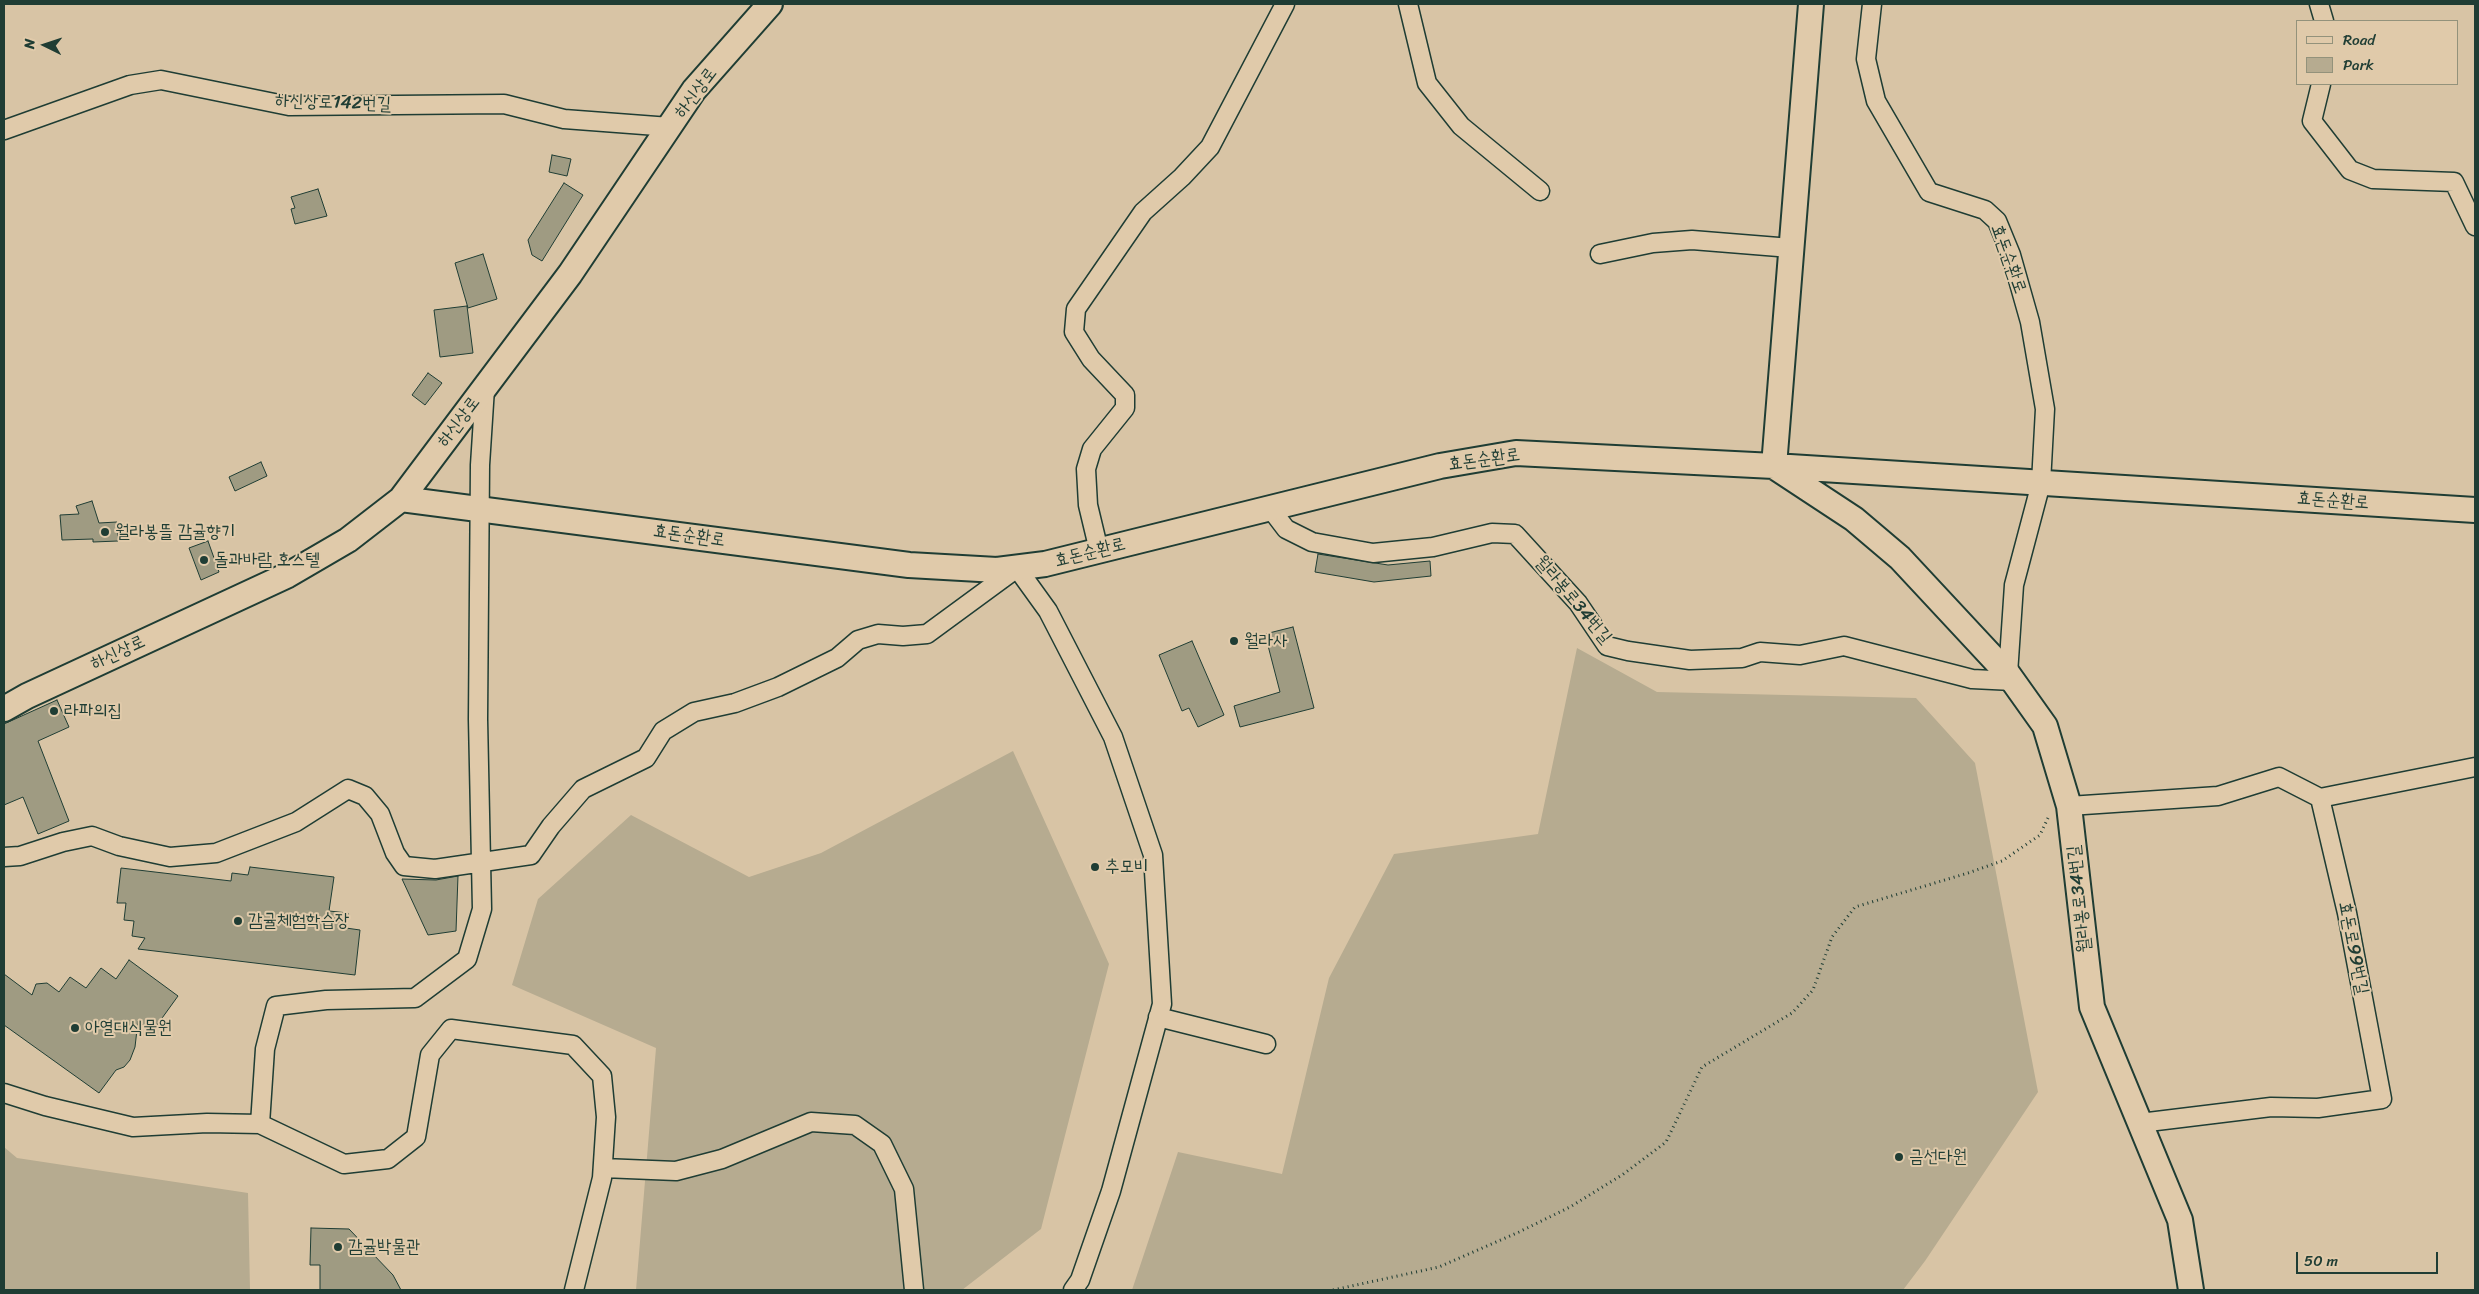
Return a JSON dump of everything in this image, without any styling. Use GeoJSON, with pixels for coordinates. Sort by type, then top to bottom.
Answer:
{"type":"FeatureCollection","features":[{"type":"Feature","properties":{"kind":"street","name":"하신상로"},"geometry":{"type":"LineString","coordinates":[[4,709],[15,695],[288,575],[348,540],[401,499],[570,274],[694,90],[770,4]]}},
{"type":"Feature","properties":{"kind":"street"},"geometry":{"type":"LineString","coordinates":[[1099,551],[1088,505],[1086,469],[1092,449],[1125,408],[1125,395],[1091,359],[1074,332],[1076,309],[1144,212],[1182,177],[1210,147],[1286,4]]}},
{"type":"Feature","properties":{"kind":"street"},"geometry":{"type":"LineString","coordinates":[[1408,4],[1426,84],[1461,126],[1540,191]]}},
{"type":"Feature","properties":{"kind":"street"},"geometry":{"type":"LineString","coordinates":[[1774,466],[1810,4]]}},
{"type":"Feature","properties":{"kind":"street","name":"효돈순환로"},"geometry":{"type":"LineString","coordinates":[[1872,4],[1866,58],[1876,101],[1929,192],[1985,210],[1997,221],[2011,255],[2030,322],[2045,409],[2041,482]]}},
{"type":"Feature","properties":{"kind":"street"},"geometry":{"type":"LineString","coordinates":[[2319,4],[2324,20]]}},
{"type":"Feature","properties":{"kind":"street","name":"하신상로142번길"},"geometry":{"type":"LineString","coordinates":[[4,130],[130,85],[161,80],[289,106],[504,104],[564,119],[670,127]]}},
{"type":"Feature","properties":{"kind":"street"},"geometry":{"type":"LineString","coordinates":[[2321,85],[2312,121],[2350,170],[2373,179],[2454,182],[2475,226]]}},
{"type":"Feature","properties":{"kind":"street"},"geometry":{"type":"LineString","coordinates":[[1600,254],[1653,243],[1692,240],[1791,248]]}},
{"type":"Feature","properties":{"kind":"street"},"geometry":{"type":"LineString","coordinates":[[260,1124],[264,1049],[276,1006],[326,1000],[415,998],[468,959],[482,909],[478,719],[479,508],[485,388]]}},
{"type":"Feature","properties":{"kind":"street","name":"효돈순환로"},"geometry":{"type":"LineString","coordinates":[[401,499],[909,565],[997,570],[1045,564],[1440,466],[1516,453],[1774,466],[2475,510]]}},
{"type":"Feature","properties":{"kind":"street","name":"월라봉로34번길"},"geometry":{"type":"LineString","coordinates":[[1774,466],[1854,519],[1900,558],[2010,678],[2045,726],[2067,798],[2092,1007],[2180,1220],[2191,1290]]}},
{"type":"Feature","properties":{"kind":"street"},"geometry":{"type":"LineString","coordinates":[[2010,678],[2014,585],[2041,482]]}},
{"type":"Feature","properties":{"kind":"street","name":"월라봉로34번길"},"geometry":{"type":"LineString","coordinates":[[1270,508],[1286,529],[1312,542],[1373,552],[1434,547],[1492,533],[1515,534],[1578,603],[1607,646],[1628,651],[1690,660],[1742,658],[1760,652],[1800,655],[1844,646],[1972,679],[2010,678]]}},
{"type":"Feature","properties":{"kind":"street"},"geometry":{"type":"LineString","coordinates":[[4,857],[20,856],[63,842],[92,836],[120,846],[170,858],[216,853],[296,822],[348,789],[365,796],[380,814],[395,854],[404,866],[435,869],[531,854],[551,826],[583,789],[646,758],[663,731],[694,712],[735,703],[778,687],[837,658],[858,640],[878,634],[903,636],[927,634],[1017,568],[1048,611],[1113,737],[1153,855],[1162,1004],[1111,1191],[1080,1280],[1072,1290]]}},
{"type":"Feature","properties":{"kind":"street"},"geometry":{"type":"LineString","coordinates":[[2067,798],[2218,796],[2279,777],[2320,798],[2475,767]]}},
{"type":"Feature","properties":{"kind":"street","name":"효돈로99번길"},"geometry":{"type":"LineString","coordinates":[[2140,1123],[2271,1107],[2318,1108],[2382,1099],[2347,914],[2320,798]]}},
{"type":"Feature","properties":{"kind":"street"},"geometry":{"type":"LineString","coordinates":[[1158,1018],[1266,1044]]}},
{"type":"Feature","properties":{"kind":"street"},"geometry":{"type":"LineString","coordinates":[[4,1093],[45,1106],[133,1127],[207,1123],[260,1124],[344,1164],[388,1159],[416,1137],[430,1054],[450,1029],[574,1045],[602,1076],[606,1117],[603,1168],[574,1290]]}},
{"type":"Feature","properties":{"kind":"street"},"geometry":{"type":"LineString","coordinates":[[603,1168],[676,1171],[722,1159],[811,1122],[855,1125],[882,1144],[904,1189],[914,1290]]}},
{"type":"Feature","properties":{"kind":"path"},"geometry":{"type":"LineString","coordinates":[[1333,1290],[1439,1267],[1570,1207],[1622,1176],[1666,1142],[1702,1067],[1792,1013],[1813,990],[1832,937],[1855,907],[2002,861],[2040,835],[2067,798]]}},
{"type":"Feature","properties":{"kind":"green space"},"geometry":{"type":"Polygon","coordinates":[[[1577,648],[1657,692],[1916,698],[1975,763],[2038,1092],[1925,1261],[1903,1290],[1132,1290],[1178,1152],[1282,1174],[1329,978],[1394,854],[1538,834],[1577,648]]]}},
{"type":"Feature","properties":{"kind":"green space"},"geometry":{"type":"Polygon","coordinates":[[[1013,751],[1109,964],[1041,1229],[962,1290],[636,1290],[656,1048],[512,985],[538,899],[631,815],[749,877],[821,853],[1013,751]]]}},
{"type":"Feature","properties":{"kind":"green space"},"geometry":{"type":"Polygon","coordinates":[[[4,1147],[17,1158],[248,1193],[250,1290],[4,1290],[4,1147]]]}},
{"type":"Feature","properties":{"kind":"building"},"geometry":{"type":"Polygon","coordinates":[[[552,155],[571,159],[567,176],[549,172],[552,155]]]}},
{"type":"Feature","properties":{"kind":"building"},"geometry":{"type":"Polygon","coordinates":[[[564,183],[583,195],[542,261],[532,255],[528,240],[564,183]]]}},
{"type":"Feature","properties":{"kind":"building"},"geometry":{"type":"Polygon","coordinates":[[[318,189],[327,216],[295,224],[291,209],[295,208],[291,197],[318,189]]]}},
{"type":"Feature","properties":{"kind":"building"},"geometry":{"type":"Polygon","coordinates":[[[483,254],[497,299],[468,308],[455,263],[483,254]]]}},
{"type":"Feature","properties":{"kind":"building"},"geometry":{"type":"Polygon","coordinates":[[[467,306],[473,353],[440,357],[434,310],[467,306]]]}},
{"type":"Feature","properties":{"kind":"building"},"geometry":{"type":"Polygon","coordinates":[[[428,373],[442,383],[425,405],[412,395],[428,373]]]}},
{"type":"Feature","properties":{"kind":"building"},"geometry":{"type":"Polygon","coordinates":[[[261,462],[267,476],[235,491],[229,477],[261,462]]]}},
{"type":"Feature","properties":{"kind":"building"},"geometry":{"type":"Polygon","coordinates":[[[92,501],[99,523],[117,522],[118,541],[93,542],[93,539],[62,540],[60,515],[79,514],[76,506],[92,501]]]}},
{"type":"Feature","properties":{"kind":"building","name":"돌과바람 호스텔"},"geometry":{"type":"Polygon","coordinates":[[[208,541],[219,572],[201,580],[189,548],[208,541]]]}},
{"type":"Feature","properties":{"kind":"building"},"geometry":{"type":"Polygon","coordinates":[[[1318,554],[1388,565],[1430,561],[1431,576],[1374,582],[1315,572],[1318,554]]]}},
{"type":"Feature","properties":{"kind":"building"},"geometry":{"type":"Polygon","coordinates":[[[1293,627],[1314,708],[1240,727],[1234,706],[1280,692],[1265,634],[1293,627]]]}},
{"type":"Feature","properties":{"kind":"building","name":"월라사"},"geometry":{"type":"Polygon","coordinates":[[[1192,641],[1224,715],[1198,727],[1189,708],[1182,711],[1159,655],[1192,641]]]}},
{"type":"Feature","properties":{"kind":"building"},"geometry":{"type":"Polygon","coordinates":[[[57,700],[69,727],[38,741],[69,821],[38,834],[23,797],[4,805],[4,724],[57,700]]]}},
{"type":"Feature","properties":{"kind":"building","name":"감귤체험학습장"},"geometry":{"type":"Polygon","coordinates":[[[250,867],[334,877],[329,911],[348,913],[346,928],[360,930],[355,975],[138,949],[145,938],[132,936],[134,921],[124,920],[126,903],[117,903],[121,868],[231,881],[232,873],[248,875],[250,867]]]}},
{"type":"Feature","properties":{"kind":"building"},"geometry":{"type":"Polygon","coordinates":[[[458,876],[456,931],[428,935],[402,879],[436,880],[458,876]]]}},
{"type":"Feature","properties":{"kind":"building","name":"아열대식물원"},"geometry":{"type":"Polygon","coordinates":[[[129,960],[178,996],[152,1032],[138,1021],[135,1047],[130,1060],[124,1067],[116,1070],[99,1093],[4,1025],[4,974],[32,995],[36,984],[47,983],[59,992],[70,977],[86,988],[101,968],[116,979],[129,960]]]}},
{"type":"Feature","properties":{"kind":"building","name":"감귤박물관"},"geometry":{"type":"Polygon","coordinates":[[[311,1228],[349,1229],[393,1275],[401,1290],[320,1290],[320,1265],[310,1265],[311,1228]]]}},
{"type":"Feature","properties":{"kind":"place","name":"월라봉뜰 감귤향기"},"geometry":{"type":"Point","coordinates":[105,532]}},
{"type":"Feature","properties":{"kind":"place","name":"돌과바람 호스텔"},"geometry":{"type":"Point","coordinates":[204,560]}},
{"type":"Feature","properties":{"kind":"place","name":"월라사"},"geometry":{"type":"Point","coordinates":[1234,641]}},
{"type":"Feature","properties":{"kind":"place","name":"라파의집"},"geometry":{"type":"Point","coordinates":[54,711]}},
{"type":"Feature","properties":{"kind":"place","name":"추모비"},"geometry":{"type":"Point","coordinates":[1095,867]}},
{"type":"Feature","properties":{"kind":"place","name":"감귤체험학습장"},"geometry":{"type":"Point","coordinates":[238,921]}},
{"type":"Feature","properties":{"kind":"place","name":"아열대식물원"},"geometry":{"type":"Point","coordinates":[75,1028]}},
{"type":"Feature","properties":{"kind":"place","name":"금선다원"},"geometry":{"type":"Point","coordinates":[1899,1157]}},
{"type":"Feature","properties":{"kind":"place","name":"감귤박물관"},"geometry":{"type":"Point","coordinates":[338,1247]}}]}
